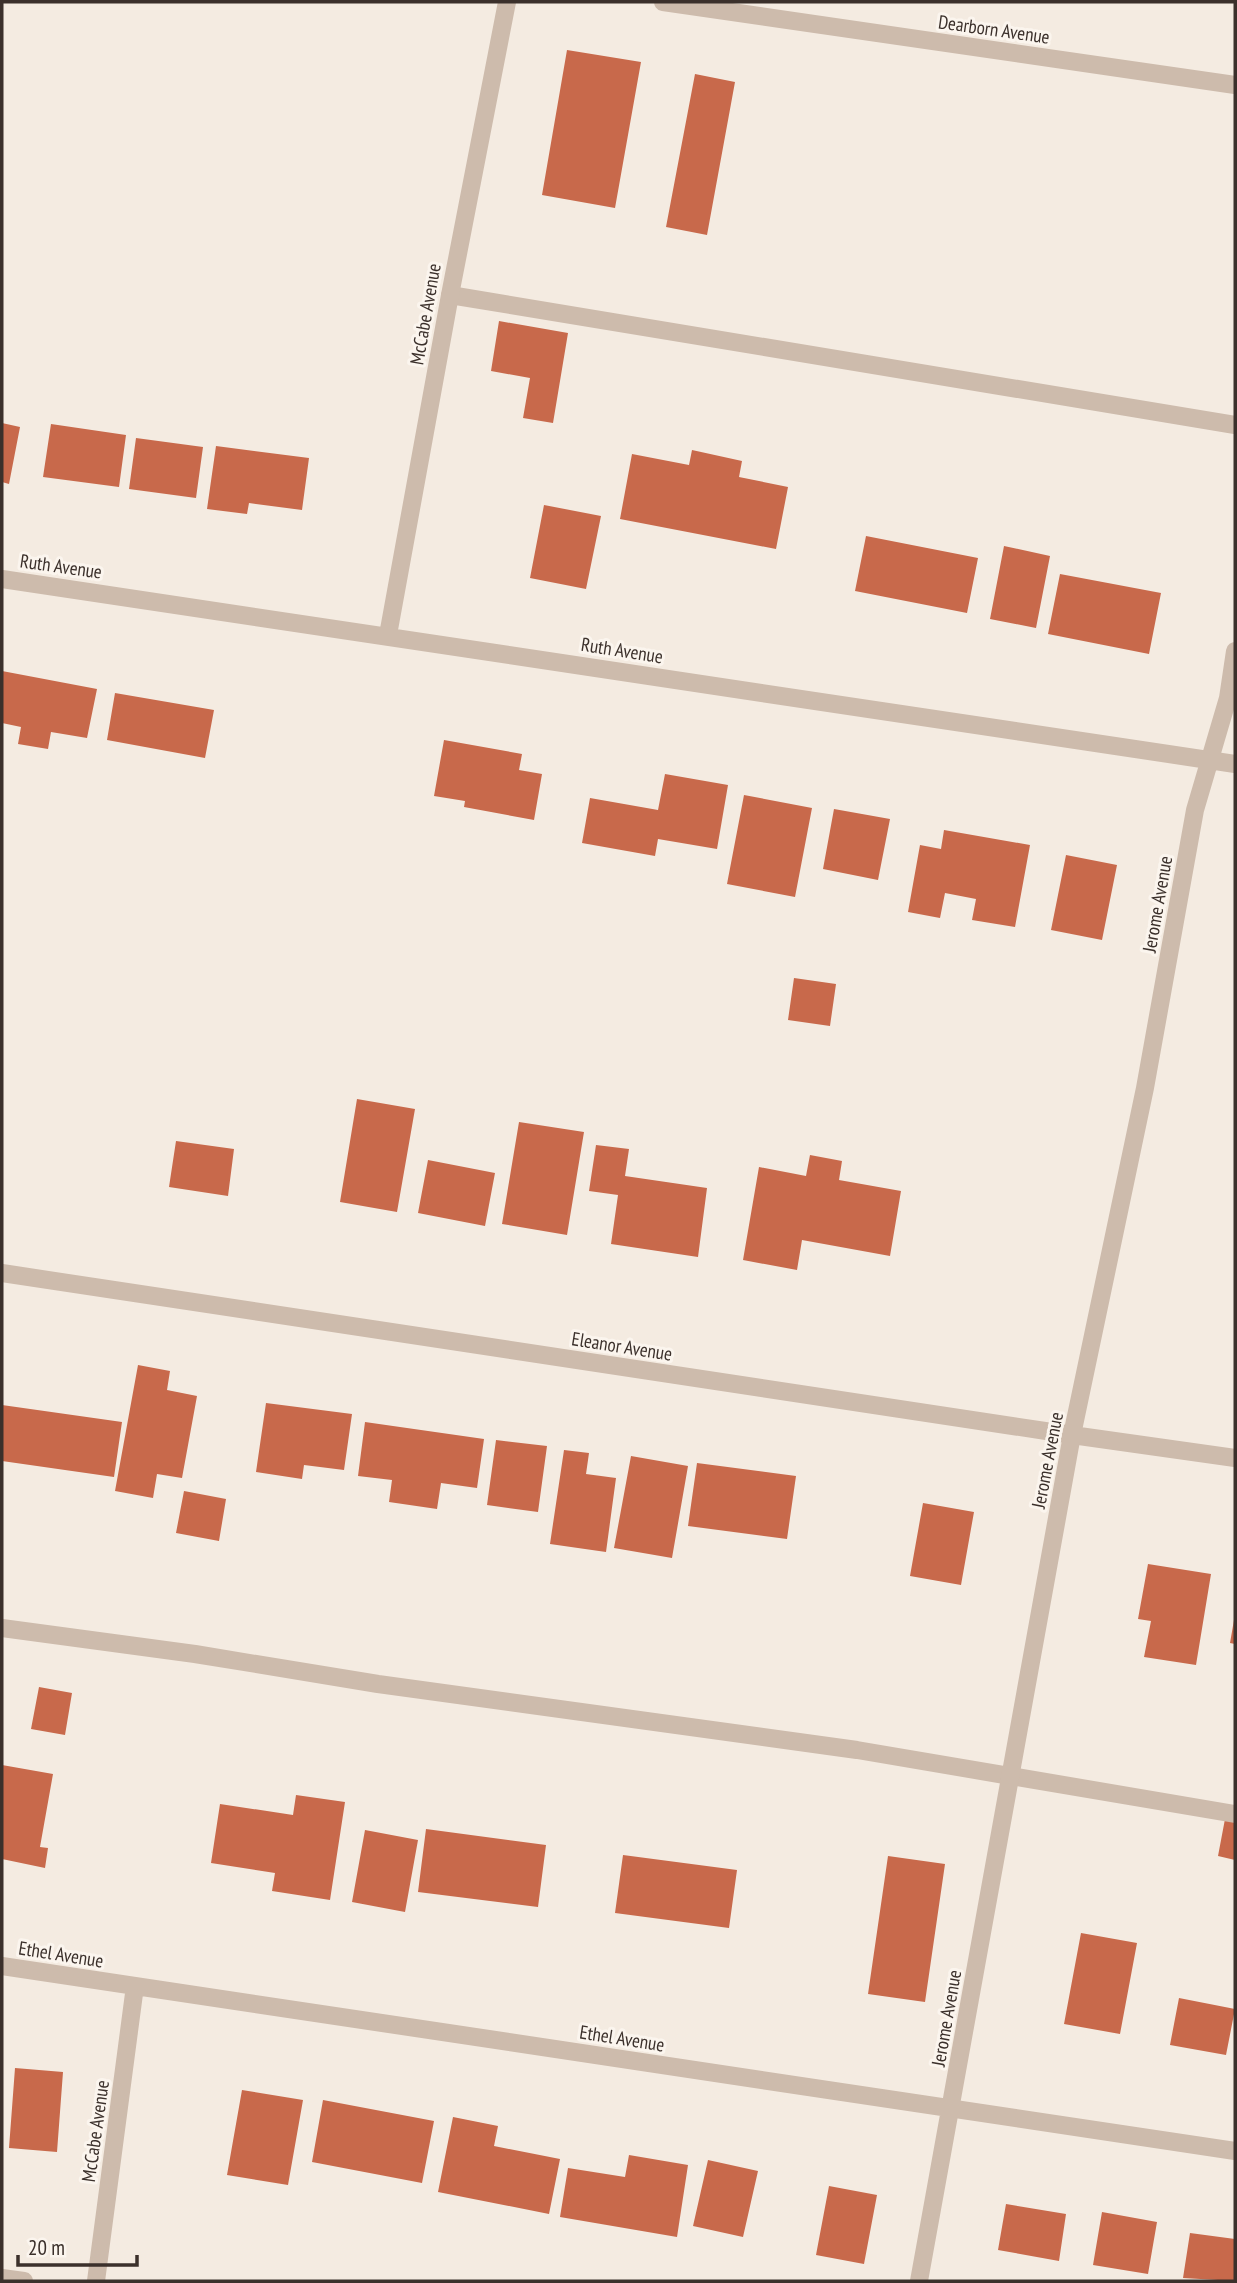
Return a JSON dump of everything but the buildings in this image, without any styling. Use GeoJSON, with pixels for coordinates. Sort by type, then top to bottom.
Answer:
{"type":"FeatureCollection","features":[{"type":"Feature","properties":{"kind":"street","name":"McCabe Avenue"},"geometry":{"type":"LineString","coordinates":[[388,635],[507,2]]}},
{"type":"Feature","properties":{"kind":"street","name":"Dearborn Avenue"},"geometry":{"type":"LineString","coordinates":[[663,2],[1235,85]]}},
{"type":"Feature","properties":{"kind":"street"},"geometry":{"type":"LineString","coordinates":[[450,295],[1235,425]]}},
{"type":"Feature","properties":{"kind":"street","name":"Ruth Avenue"},"geometry":{"type":"LineString","coordinates":[[2,579],[1235,764]]}},
{"type":"Feature","properties":{"kind":"street","name":"Jerome Avenue"},"geometry":{"type":"LineString","coordinates":[[919,2281],[1072,1435],[1145,1088],[1195,810],[1228,698],[1235,651]]}},
{"type":"Feature","properties":{"kind":"street","name":"Eleanor Avenue"},"geometry":{"type":"LineString","coordinates":[[2,1272],[1235,1458]]}},
{"type":"Feature","properties":{"kind":"street"},"geometry":{"type":"LineString","coordinates":[[2,1628],[857,1751],[1235,1814]]}},
{"type":"Feature","properties":{"kind":"street","name":"Ethel Avenue"},"geometry":{"type":"LineString","coordinates":[[2,1966],[1235,2151]]}},
{"type":"Feature","properties":{"kind":"street","name":"McCabe Avenue"},"geometry":{"type":"LineString","coordinates":[[96,2281],[135,1986]]}},
{"type":"Feature","properties":{"kind":"street"},"geometry":{"type":"LineString","coordinates":[[2,2278],[24,2281]]}}]}
